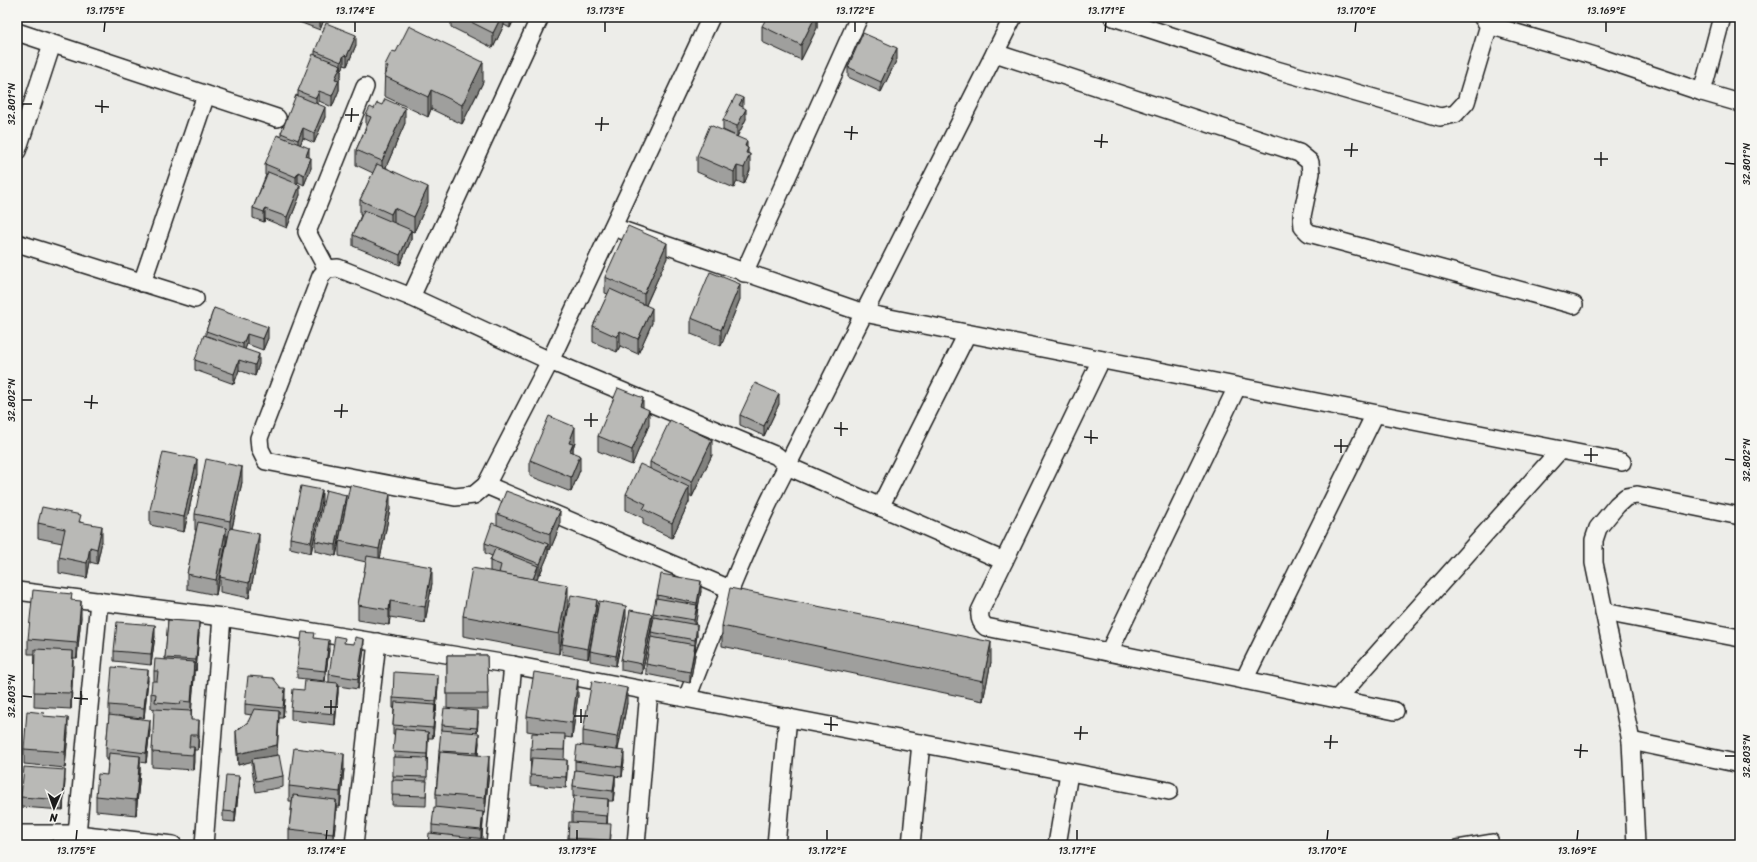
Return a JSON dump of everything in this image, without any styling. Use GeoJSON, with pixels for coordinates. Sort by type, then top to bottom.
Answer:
{"type":"FeatureCollection","features":[{"type":"Feature","properties":{"kind":"street"},"geometry":{"type":"LineString","coordinates":[[411,297],[540,17]]}},
{"type":"Feature","properties":{"kind":"street"},"geometry":{"type":"LineString","coordinates":[[711,17],[550,361],[486,485],[474,496],[455,498],[266,461],[260,450],[259,438],[321,276],[327,269],[338,268],[411,297],[550,361],[777,456],[787,466],[1004,561]]}},
{"type":"Feature","properties":{"kind":"street"},"geometry":{"type":"LineString","coordinates":[[744,273],[859,17]]}},
{"type":"Feature","properties":{"kind":"street"},"geometry":{"type":"LineString","coordinates":[[687,698],[730,589],[763,514],[1013,17]]}},
{"type":"Feature","properties":{"kind":"street"},"geometry":{"type":"LineString","coordinates":[[1113,17],[1273,69],[1440,117],[1455,114],[1466,102],[1485,21],[1740,103]]}},
{"type":"Feature","properties":{"kind":"street"},"geometry":{"type":"LineString","coordinates":[[1702,92],[1722,17]]}},
{"type":"Feature","properties":{"kind":"street"},"geometry":{"type":"LineString","coordinates":[[17,32],[277,118]]}},
{"type":"Feature","properties":{"kind":"street"},"geometry":{"type":"LineString","coordinates":[[17,151],[52,44]]}},
{"type":"Feature","properties":{"kind":"street"},"geometry":{"type":"LineString","coordinates":[[995,53],[1299,153],[1310,162],[1311,173],[1302,216],[1303,227],[1309,233],[1574,305]]}},
{"type":"Feature","properties":{"kind":"street"},"geometry":{"type":"LineString","coordinates":[[327,269],[307,232],[365,87]]}},
{"type":"Feature","properties":{"kind":"street"},"geometry":{"type":"LineString","coordinates":[[142,283],[206,95]]}},
{"type":"Feature","properties":{"kind":"street"},"geometry":{"type":"LineString","coordinates":[[613,228],[864,313],[1622,462]]}},
{"type":"Feature","properties":{"kind":"street"},"geometry":{"type":"LineString","coordinates":[[17,243],[195,299]]}},
{"type":"Feature","properties":{"kind":"street"},"geometry":{"type":"LineString","coordinates":[[880,507],[967,334]]}},
{"type":"Feature","properties":{"kind":"street"},"geometry":{"type":"LineString","coordinates":[[1102,360],[980,611],[980,620],[983,624],[986,627],[1395,711]]}},
{"type":"Feature","properties":{"kind":"street"},"geometry":{"type":"LineString","coordinates":[[1109,652],[1237,387]]}},
{"type":"Feature","properties":{"kind":"street"},"geometry":{"type":"LineString","coordinates":[[1244,680],[1375,414]]}},
{"type":"Feature","properties":{"kind":"street"},"geometry":{"type":"LineString","coordinates":[[1337,699],[1560,450]]}},
{"type":"Feature","properties":{"kind":"street"},"geometry":{"type":"LineString","coordinates":[[486,485],[730,589]]}},
{"type":"Feature","properties":{"kind":"street"},"geometry":{"type":"LineString","coordinates":[[1636,845],[1631,741],[1594,563],[1594,540],[1598,528],[1617,504],[1626,497],[1637,495],[1740,516]]}},
{"type":"Feature","properties":{"kind":"street"},"geometry":{"type":"LineString","coordinates":[[17,591],[222,617],[513,665],[1169,791]]}},
{"type":"Feature","properties":{"kind":"street"},"geometry":{"type":"LineString","coordinates":[[77,834],[99,601]]}},
{"type":"Feature","properties":{"kind":"street"},"geometry":{"type":"LineString","coordinates":[[1604,612],[1740,638]]}},
{"type":"Feature","properties":{"kind":"street"},"geometry":{"type":"LineString","coordinates":[[204,845],[222,617]]}},
{"type":"Feature","properties":{"kind":"street"},"geometry":{"type":"LineString","coordinates":[[354,845],[377,642]]}},
{"type":"Feature","properties":{"kind":"street"},"geometry":{"type":"LineString","coordinates":[[495,845],[513,665]]}},
{"type":"Feature","properties":{"kind":"street"},"geometry":{"type":"LineString","coordinates":[[636,845],[649,691]]}},
{"type":"Feature","properties":{"kind":"street"},"geometry":{"type":"LineString","coordinates":[[776,845],[788,717]]}},
{"type":"Feature","properties":{"kind":"street"},"geometry":{"type":"LineString","coordinates":[[1631,741],[1740,764]]}},
{"type":"Feature","properties":{"kind":"street"},"geometry":{"type":"LineString","coordinates":[[911,845],[922,743]]}},
{"type":"Feature","properties":{"kind":"street"},"geometry":{"type":"LineString","coordinates":[[1057,845],[1069,773]]}},
{"type":"Feature","properties":{"kind":"street"},"geometry":{"type":"LineString","coordinates":[[17,834],[77,834],[117,842],[173,845]]}},
{"type":"Feature","properties":{"kind":"lane"},"geometry":{"type":"LineString","coordinates":[[1457,845],[1493,839]]}},
{"type":"Feature","properties":{"kind":"building"},"geometry":{"type":"Polygon","coordinates":[[[461,17],[501,17],[493,33],[461,17]]]}},
{"type":"Feature","properties":{"kind":"building"},"geometry":{"type":"Polygon","coordinates":[[[767,17],[815,17],[801,45],[762,26],[767,17]]]}},
{"type":"Feature","properties":{"kind":"building"},"geometry":{"type":"Polygon","coordinates":[[[326,23],[356,35],[347,56],[344,55],[341,62],[315,51],[326,23]]]}},
{"type":"Feature","properties":{"kind":"building"},"geometry":{"type":"Polygon","coordinates":[[[409,26],[483,62],[462,105],[431,90],[428,97],[384,76],[388,67],[385,65],[392,51],[396,52],[409,26]]]}},
{"type":"Feature","properties":{"kind":"building"},"geometry":{"type":"Polygon","coordinates":[[[863,33],[897,48],[881,82],[848,67],[863,33]]]}},
{"type":"Feature","properties":{"kind":"building"},"geometry":{"type":"Polygon","coordinates":[[[313,54],[341,65],[335,79],[339,80],[332,96],[319,91],[316,98],[298,91],[313,54]]]}},
{"type":"Feature","properties":{"kind":"building"},"geometry":{"type":"Polygon","coordinates":[[[296,95],[325,107],[314,133],[303,128],[298,140],[281,133],[296,95]]]}},
{"type":"Feature","properties":{"kind":"building"},"geometry":{"type":"Polygon","coordinates":[[[736,95],[743,98],[739,105],[746,109],[737,126],[723,120],[736,95]]]}},
{"type":"Feature","properties":{"kind":"building"},"geometry":{"type":"Polygon","coordinates":[[[385,99],[405,108],[382,161],[356,150],[371,117],[366,115],[370,107],[374,109],[377,103],[382,105],[385,99]]]}},
{"type":"Feature","properties":{"kind":"building"},"geometry":{"type":"Polygon","coordinates":[[[710,125],[747,141],[745,146],[748,148],[746,153],[750,154],[744,168],[737,166],[734,172],[697,156],[710,125]]]}},
{"type":"Feature","properties":{"kind":"building"},"geometry":{"type":"Polygon","coordinates":[[[277,135],[309,148],[306,156],[311,158],[304,175],[298,172],[296,177],[265,164],[277,135]]]}},
{"type":"Feature","properties":{"kind":"building"},"geometry":{"type":"Polygon","coordinates":[[[377,164],[428,187],[414,217],[394,208],[391,214],[360,200],[377,164]]]}},
{"type":"Feature","properties":{"kind":"building"},"geometry":{"type":"Polygon","coordinates":[[[268,172],[300,185],[287,217],[265,209],[264,212],[253,208],[268,172]]]}},
{"type":"Feature","properties":{"kind":"building"},"geometry":{"type":"Polygon","coordinates":[[[364,210],[411,230],[400,255],[353,235],[364,210]]]}},
{"type":"Feature","properties":{"kind":"building"},"geometry":{"type":"Polygon","coordinates":[[[628,226],[667,243],[644,294],[605,277],[628,226]]]}},
{"type":"Feature","properties":{"kind":"building"},"geometry":{"type":"Polygon","coordinates":[[[710,272],[740,284],[721,330],[691,318],[710,272]]]}},
{"type":"Feature","properties":{"kind":"building"},"geometry":{"type":"Polygon","coordinates":[[[610,289],[652,308],[638,339],[620,331],[617,337],[593,326],[610,289]]]}},
{"type":"Feature","properties":{"kind":"building"},"geometry":{"type":"Polygon","coordinates":[[[214,308],[268,327],[263,339],[247,334],[243,344],[206,331],[214,308]]]}},
{"type":"Feature","properties":{"kind":"building"},"geometry":{"type":"Polygon","coordinates":[[[204,335],[259,354],[255,365],[239,360],[234,374],[195,360],[204,335]]]}},
{"type":"Feature","properties":{"kind":"building"},"geometry":{"type":"Polygon","coordinates":[[[755,383],[779,394],[764,426],[740,415],[755,383]]]}},
{"type":"Feature","properties":{"kind":"building"},"geometry":{"type":"Polygon","coordinates":[[[618,388],[643,398],[640,406],[649,410],[632,450],[598,436],[618,388]]]}},
{"type":"Feature","properties":{"kind":"building"},"geometry":{"type":"Polygon","coordinates":[[[549,416],[575,427],[569,443],[573,444],[570,451],[580,455],[571,477],[530,460],[549,416]]]}},
{"type":"Feature","properties":{"kind":"building"},"geometry":{"type":"Polygon","coordinates":[[[670,420],[712,440],[692,482],[650,462],[670,420]]]}},
{"type":"Feature","properties":{"kind":"building"},"geometry":{"type":"Polygon","coordinates":[[[163,452],[197,459],[184,517],[150,510],[163,452]]]}},
{"type":"Feature","properties":{"kind":"building"},"geometry":{"type":"Polygon","coordinates":[[[206,459],[242,467],[230,521],[195,514],[206,459]]]}},
{"type":"Feature","properties":{"kind":"building"},"geometry":{"type":"Polygon","coordinates":[[[640,464],[689,487],[672,523],[643,509],[646,504],[626,494],[640,464]]]}},
{"type":"Feature","properties":{"kind":"building"},"geometry":{"type":"Polygon","coordinates":[[[350,485],[390,494],[379,549],[339,541],[350,485]]]}},
{"type":"Feature","properties":{"kind":"building"},"geometry":{"type":"Polygon","coordinates":[[[301,486],[322,490],[311,542],[290,538],[301,486]]]}},
{"type":"Feature","properties":{"kind":"building"},"geometry":{"type":"Polygon","coordinates":[[[326,490],[346,495],[336,545],[315,541],[326,490]]]}},
{"type":"Feature","properties":{"kind":"building"},"geometry":{"type":"Polygon","coordinates":[[[506,491],[560,511],[550,534],[497,514],[506,491]]]}},
{"type":"Feature","properties":{"kind":"building"},"geometry":{"type":"Polygon","coordinates":[[[42,507],[81,515],[79,522],[102,526],[97,549],[90,547],[87,563],[59,557],[65,529],[38,523],[42,507]]]}},
{"type":"Feature","properties":{"kind":"building"},"geometry":{"type":"Polygon","coordinates":[[[198,522],[226,528],[216,580],[187,574],[198,522]]]}},
{"type":"Feature","properties":{"kind":"building"},"geometry":{"type":"Polygon","coordinates":[[[492,523],[548,544],[540,564],[485,543],[492,523]]]}},
{"type":"Feature","properties":{"kind":"building"},"geometry":{"type":"Polygon","coordinates":[[[230,528],[259,534],[249,583],[220,577],[230,528]]]}},
{"type":"Feature","properties":{"kind":"building"},"geometry":{"type":"Polygon","coordinates":[[[495,549],[538,566],[533,579],[499,573],[501,565],[490,561],[495,549]]]}},
{"type":"Feature","properties":{"kind":"building"},"geometry":{"type":"Polygon","coordinates":[[[367,556],[432,567],[425,607],[390,601],[389,610],[358,605],[367,556]]]}},
{"type":"Feature","properties":{"kind":"building"},"geometry":{"type":"Polygon","coordinates":[[[472,568],[568,585],[559,634],[463,616],[472,568]]]}},
{"type":"Feature","properties":{"kind":"building"},"geometry":{"type":"Polygon","coordinates":[[[661,574],[701,581],[697,603],[657,595],[661,574]]]}},
{"type":"Feature","properties":{"kind":"building"},"geometry":{"type":"Polygon","coordinates":[[[730,588],[991,642],[983,681],[722,626],[730,588]]]}},
{"type":"Feature","properties":{"kind":"building"},"geometry":{"type":"Polygon","coordinates":[[[33,590],[72,594],[71,600],[81,601],[77,643],[28,639],[33,590]]]}},
{"type":"Feature","properties":{"kind":"building"},"geometry":{"type":"Polygon","coordinates":[[[571,595],[597,600],[588,649],[562,644],[571,595]]]}},
{"type":"Feature","properties":{"kind":"building"},"geometry":{"type":"Polygon","coordinates":[[[656,598],[697,605],[694,620],[653,613],[656,598]]]}},
{"type":"Feature","properties":{"kind":"building"},"geometry":{"type":"Polygon","coordinates":[[[599,601],[626,606],[616,656],[590,651],[599,601]]]}},
{"type":"Feature","properties":{"kind":"building"},"geometry":{"type":"Polygon","coordinates":[[[630,610],[652,614],[642,664],[621,660],[630,610]]]}},
{"type":"Feature","properties":{"kind":"building"},"geometry":{"type":"Polygon","coordinates":[[[654,617],[697,625],[695,640],[651,632],[654,617]]]}},
{"type":"Feature","properties":{"kind":"building"},"geometry":{"type":"Polygon","coordinates":[[[168,620],[199,622],[196,660],[165,658],[168,620]]]}},
{"type":"Feature","properties":{"kind":"building"},"geometry":{"type":"Polygon","coordinates":[[[117,622],[155,625],[151,654],[114,651],[117,622]]]}},
{"type":"Feature","properties":{"kind":"building"},"geometry":{"type":"Polygon","coordinates":[[[302,632],[315,633],[314,638],[329,640],[325,671],[297,668],[302,632]]]}},
{"type":"Feature","properties":{"kind":"building"},"geometry":{"type":"Polygon","coordinates":[[[335,636],[345,638],[344,643],[354,644],[355,637],[364,639],[358,679],[329,674],[335,636]]]}},
{"type":"Feature","properties":{"kind":"building"},"geometry":{"type":"Polygon","coordinates":[[[651,637],[695,645],[690,672],[646,664],[651,637]]]}},
{"type":"Feature","properties":{"kind":"building"},"geometry":{"type":"Polygon","coordinates":[[[35,649],[73,651],[71,693],[34,692],[35,649]]]}},
{"type":"Feature","properties":{"kind":"building"},"geometry":{"type":"Polygon","coordinates":[[[447,655],[487,655],[488,694],[447,694],[447,655]]]}},
{"type":"Feature","properties":{"kind":"building"},"geometry":{"type":"Polygon","coordinates":[[[155,659],[194,662],[191,702],[181,701],[180,704],[155,702],[156,694],[151,693],[152,681],[157,681],[158,671],[154,671],[155,659]]]}},
{"type":"Feature","properties":{"kind":"building"},"geometry":{"type":"Polygon","coordinates":[[[112,667],[148,670],[144,708],[109,705],[112,667]]]}},
{"type":"Feature","properties":{"kind":"building"},"geometry":{"type":"Polygon","coordinates":[[[394,672],[438,675],[436,701],[393,698],[394,672]]]}},
{"type":"Feature","properties":{"kind":"building"},"geometry":{"type":"Polygon","coordinates":[[[534,672],[578,679],[572,723],[527,716],[534,672]]]}},
{"type":"Feature","properties":{"kind":"building"},"geometry":{"type":"Polygon","coordinates":[[[248,676],[273,678],[281,688],[285,688],[283,708],[245,704],[248,676]]]}},
{"type":"Feature","properties":{"kind":"building"},"geometry":{"type":"Polygon","coordinates":[[[305,680],[338,683],[335,714],[291,710],[293,689],[304,690],[305,680]]]}},
{"type":"Feature","properties":{"kind":"building"},"geometry":{"type":"Polygon","coordinates":[[[592,681],[627,688],[617,737],[583,731],[592,681]]]}},
{"type":"Feature","properties":{"kind":"building"},"geometry":{"type":"Polygon","coordinates":[[[395,702],[435,705],[433,728],[393,725],[395,702]]]}},
{"type":"Feature","properties":{"kind":"building"},"geometry":{"type":"Polygon","coordinates":[[[444,708],[478,711],[477,728],[442,725],[444,708]]]}},
{"type":"Feature","properties":{"kind":"building"},"geometry":{"type":"Polygon","coordinates":[[[154,709],[191,711],[191,720],[199,720],[198,735],[190,735],[189,747],[194,747],[193,755],[152,752],[154,709]]]}},
{"type":"Feature","properties":{"kind":"building"},"geometry":{"type":"Polygon","coordinates":[[[254,709],[279,711],[277,745],[238,754],[236,731],[248,722],[254,709]]]}},
{"type":"Feature","properties":{"kind":"building"},"geometry":{"type":"Polygon","coordinates":[[[27,711],[44,713],[43,716],[68,718],[65,752],[24,749],[27,711]]]}},
{"type":"Feature","properties":{"kind":"building"},"geometry":{"type":"Polygon","coordinates":[[[109,715],[150,720],[146,753],[106,748],[109,715]]]}},
{"type":"Feature","properties":{"kind":"building"},"geometry":{"type":"Polygon","coordinates":[[[395,729],[428,732],[427,754],[393,752],[395,729]]]}},
{"type":"Feature","properties":{"kind":"building"},"geometry":{"type":"Polygon","coordinates":[[[441,730],[479,733],[477,753],[439,751],[441,730]]]}},
{"type":"Feature","properties":{"kind":"building"},"geometry":{"type":"Polygon","coordinates":[[[532,733],[565,734],[564,750],[531,749],[532,733]]]}},
{"type":"Feature","properties":{"kind":"building"},"geometry":{"type":"Polygon","coordinates":[[[577,745],[624,751],[622,767],[575,761],[577,745]]]}},
{"type":"Feature","properties":{"kind":"building"},"geometry":{"type":"Polygon","coordinates":[[[294,748],[344,754],[340,792],[289,786],[294,748]]]}},
{"type":"Feature","properties":{"kind":"building"},"geometry":{"type":"Polygon","coordinates":[[[440,752],[489,756],[485,798],[436,794],[440,752]]]}},
{"type":"Feature","properties":{"kind":"building"},"geometry":{"type":"Polygon","coordinates":[[[109,753],[140,756],[136,800],[96,796],[98,774],[107,775],[109,753]]]}},
{"type":"Feature","properties":{"kind":"building"},"geometry":{"type":"Polygon","coordinates":[[[279,755],[283,776],[256,781],[252,759],[279,755]]]}},
{"type":"Feature","properties":{"kind":"building"},"geometry":{"type":"Polygon","coordinates":[[[393,757],[427,758],[427,777],[393,776],[393,757]]]}},
{"type":"Feature","properties":{"kind":"building"},"geometry":{"type":"Polygon","coordinates":[[[532,758],[567,760],[566,777],[530,775],[532,758]]]}},
{"type":"Feature","properties":{"kind":"building"},"geometry":{"type":"Polygon","coordinates":[[[24,767],[65,770],[63,800],[21,797],[24,767]]]}},
{"type":"Feature","properties":{"kind":"building"},"geometry":{"type":"Polygon","coordinates":[[[575,770],[615,775],[613,791],[573,786],[575,770]]]}},
{"type":"Feature","properties":{"kind":"building"},"geometry":{"type":"Polygon","coordinates":[[[226,775],[239,776],[235,812],[223,811],[226,775]]]}},
{"type":"Feature","properties":{"kind":"building"},"geometry":{"type":"Polygon","coordinates":[[[392,780],[427,781],[426,796],[392,795],[392,780]]]}},
{"type":"Feature","properties":{"kind":"building"},"geometry":{"type":"Polygon","coordinates":[[[293,795],[336,800],[333,834],[289,829],[293,795]]]}},
{"type":"Feature","properties":{"kind":"building"},"geometry":{"type":"Polygon","coordinates":[[[574,796],[608,799],[607,816],[572,813],[574,796]]]}},
{"type":"Feature","properties":{"kind":"building"},"geometry":{"type":"Polygon","coordinates":[[[434,807],[483,812],[481,830],[432,825],[434,807]]]}},
{"type":"Feature","properties":{"kind":"building"},"geometry":{"type":"Polygon","coordinates":[[[569,822],[611,824],[610,840],[568,838],[569,822]]]}},
{"type":"Feature","properties":{"kind":"building"},"geometry":{"type":"Polygon","coordinates":[[[429,833],[485,839],[484,845],[428,845],[429,833]]]}},
{"type":"Feature","properties":{"kind":"building"},"geometry":{"type":"Polygon","coordinates":[[[53,840],[55,845],[38,845],[53,840]]]}}]}
